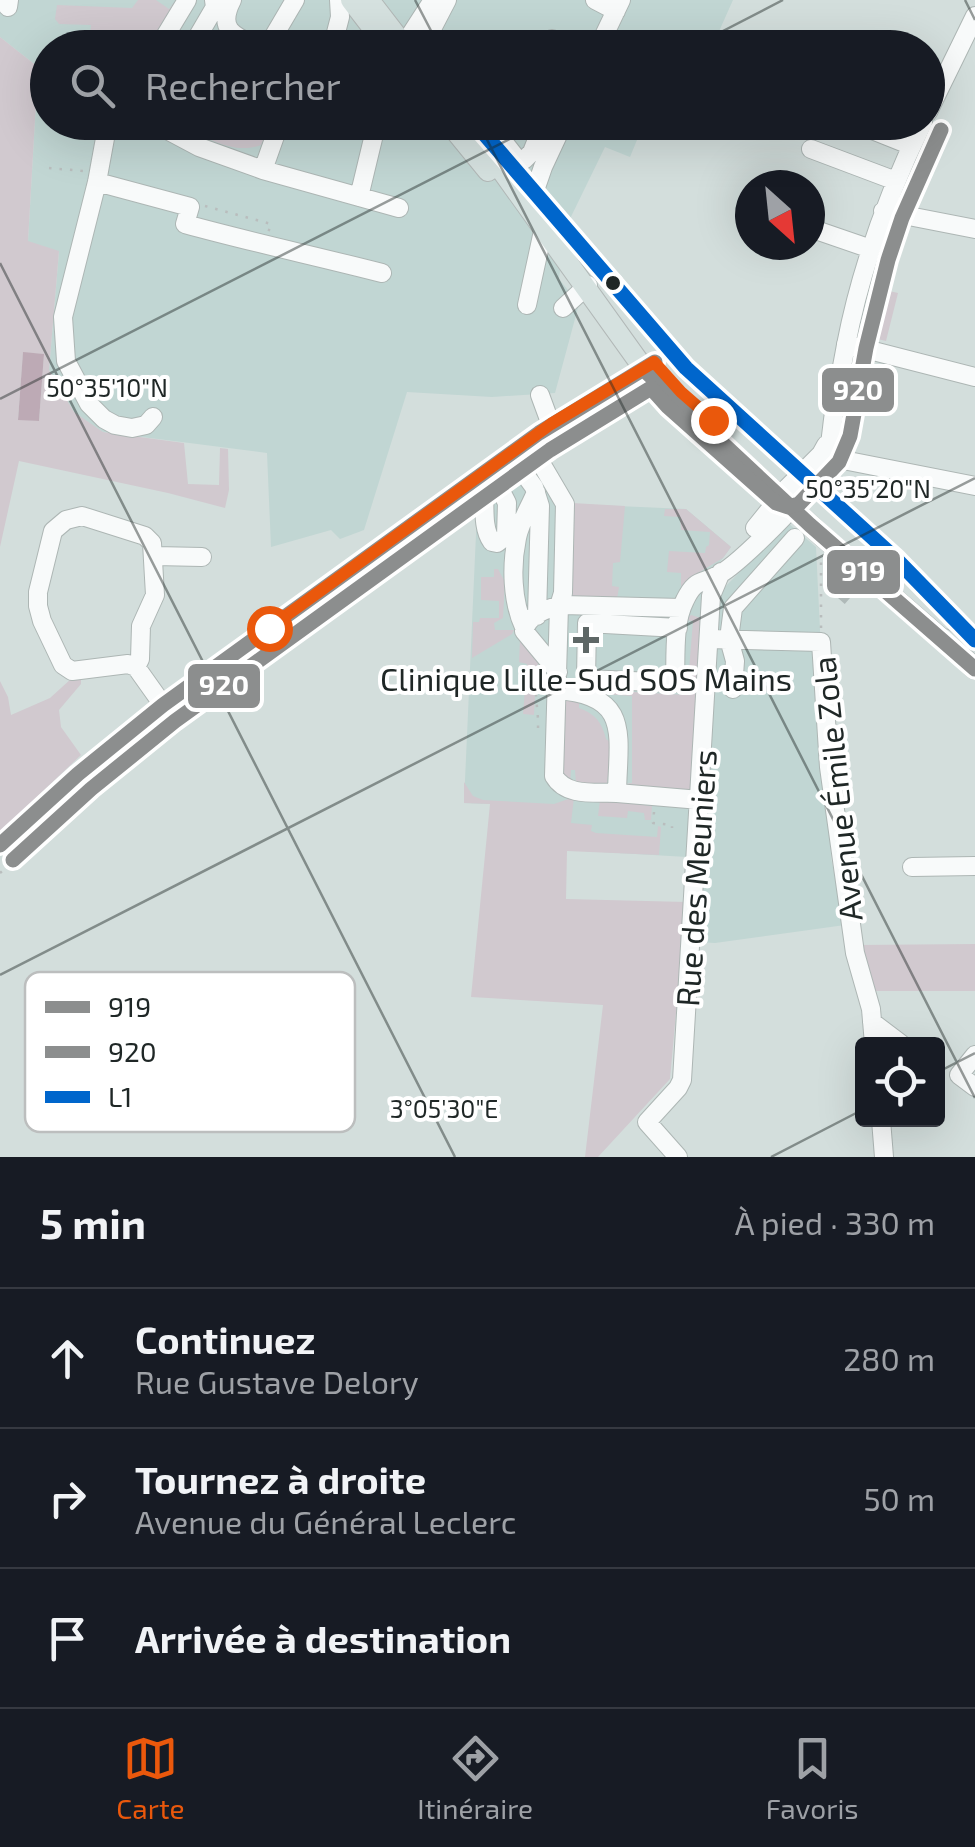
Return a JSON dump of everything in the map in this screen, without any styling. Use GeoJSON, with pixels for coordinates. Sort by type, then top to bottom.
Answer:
{"type":"FeatureCollection","features":[{"type":"Feature","properties":{"kind":"main road"},"geometry":{"type":"LineString","coordinates":[[351,0],[385,30]]}},
{"type":"Feature","properties":{"kind":"main road"},"geometry":{"type":"LineString","coordinates":[[369,0],[392,30]]}},
{"type":"Feature","properties":{"kind":"main road"},"geometry":{"type":"LineString","coordinates":[[463,140],[544,230]]}},
{"type":"Feature","properties":{"kind":"main road"},"geometry":{"type":"LineString","coordinates":[[480,140],[568,264],[679,405],[893,584],[953,649]]}},
{"type":"Feature","properties":{"kind":"main road"},"geometry":{"type":"LineString","coordinates":[[794,500],[858,576],[975,669]]}},
{"type":"Feature","properties":{"kind":"street"},"geometry":{"type":"LineString","coordinates":[[169,30],[187,0]]}},
{"type":"Feature","properties":{"kind":"street"},"geometry":{"type":"LineString","coordinates":[[202,30],[216,8],[214,0]]}},
{"type":"Feature","properties":{"kind":"street"},"geometry":{"type":"LineString","coordinates":[[232,0],[225,18],[232,30]]}},
{"type":"Feature","properties":{"kind":"street"},"geometry":{"type":"LineString","coordinates":[[240,0],[236,21],[249,30]]}},
{"type":"Feature","properties":{"kind":"street"},"geometry":{"type":"LineString","coordinates":[[263,30],[284,0]]}},
{"type":"Feature","properties":{"kind":"street"},"geometry":{"type":"LineString","coordinates":[[277,30],[295,0]]}},
{"type":"Feature","properties":{"kind":"street"},"geometry":{"type":"LineString","coordinates":[[337,30],[339,0]]}},
{"type":"Feature","properties":{"kind":"street"},"geometry":{"type":"LineString","coordinates":[[415,30],[433,0]]}},
{"type":"Feature","properties":{"kind":"street"},"geometry":{"type":"LineString","coordinates":[[420,30],[447,0]]}},
{"type":"Feature","properties":{"kind":"street"},"geometry":{"type":"LineString","coordinates":[[594,0],[618,5],[606,30]]}},
{"type":"Feature","properties":{"kind":"street"},"geometry":{"type":"LineString","coordinates":[[945,77],[975,16]]}},
{"type":"Feature","properties":{"kind":"street"},"geometry":{"type":"LineString","coordinates":[[105,140],[62,317],[66,361],[89,404],[104,419],[132,428],[146,425],[152,417]]}},
{"type":"Feature","properties":{"kind":"street"},"geometry":{"type":"LineString","coordinates":[[186,140],[263,170],[400,208]]}},
{"type":"Feature","properties":{"kind":"street"},"geometry":{"type":"LineString","coordinates":[[263,170],[274,140]]}},
{"type":"Feature","properties":{"kind":"street"},"geometry":{"type":"LineString","coordinates":[[359,196],[373,140]]}},
{"type":"Feature","properties":{"kind":"street"},"geometry":{"type":"LineString","coordinates":[[502,140],[520,160],[529,157],[537,140]]}},
{"type":"Feature","properties":{"kind":"street"},"geometry":{"type":"LineString","coordinates":[[527,305],[544,230],[533,202],[534,192],[556,140]]}},
{"type":"Feature","properties":{"kind":"street"},"geometry":{"type":"LineString","coordinates":[[794,500],[810,499],[828,457],[846,344],[870,249],[910,140]]}},
{"type":"Feature","properties":{"kind":"street"},"geometry":{"type":"LineString","coordinates":[[811,149],[896,181]]}},
{"type":"Feature","properties":{"kind":"street"},"geometry":{"type":"LineString","coordinates":[[507,178],[527,180],[543,168]]}},
{"type":"Feature","properties":{"kind":"street"},"geometry":{"type":"LineString","coordinates":[[97,182],[190,207],[185,224],[382,273]]}},
{"type":"Feature","properties":{"kind":"street"},"geometry":{"type":"LineString","coordinates":[[883,211],[975,229]]}},
{"type":"Feature","properties":{"kind":"street"},"geometry":{"type":"LineString","coordinates":[[825,233],[870,249]]}},
{"type":"Feature","properties":{"kind":"street"},"geometry":{"type":"LineString","coordinates":[[562,308],[587,286]]}},
{"type":"Feature","properties":{"kind":"street"},"geometry":{"type":"LineString","coordinates":[[846,344],[975,377]]}},
{"type":"Feature","properties":{"kind":"street"},"geometry":{"type":"LineString","coordinates":[[7,838],[163,705],[551,424],[649,366]]}},
{"type":"Feature","properties":{"kind":"street"},"geometry":{"type":"LineString","coordinates":[[540,395],[551,424]]}},
{"type":"Feature","properties":{"kind":"street"},"geometry":{"type":"LineString","coordinates":[[678,628],[587,623],[586,679],[675,683],[678,628],[687,595],[698,582],[718,576],[762,537],[794,500],[831,430]]}},
{"type":"Feature","properties":{"kind":"street"},"geometry":{"type":"LineString","coordinates":[[528,441],[565,504],[563,593],[555,675],[554,768],[558,783],[570,790],[700,800]]}},
{"type":"Feature","properties":{"kind":"street"},"geometry":{"type":"LineString","coordinates":[[510,454],[524,470],[540,506],[527,636],[555,675],[612,710],[618,725],[617,793]]}},
{"type":"Feature","properties":{"kind":"street"},"geometry":{"type":"LineString","coordinates":[[828,457],[975,486]]}},
{"type":"Feature","properties":{"kind":"street"},"geometry":{"type":"LineString","coordinates":[[136,667],[140,659],[141,626],[154,595],[154,545],[144,536],[87,518],[71,518],[53,531],[38,592],[42,621],[65,668],[72,671],[128,664],[136,667],[163,705]]}},
{"type":"Feature","properties":{"kind":"street"},"geometry":{"type":"LineString","coordinates":[[733,689],[734,661],[729,639],[733,608],[795,538]]}},
{"type":"Feature","properties":{"kind":"street"},"geometry":{"type":"LineString","coordinates":[[154,556],[202,557]]}},
{"type":"Feature","properties":{"kind":"street","name":"Rue des Meuniers"},"geometry":{"type":"LineString","coordinates":[[678,1157],[646,1122],[682,1080],[710,596],[718,576]]}},
{"type":"Feature","properties":{"kind":"street"},"geometry":{"type":"LineString","coordinates":[[530,622],[546,609],[559,606],[681,608]]}},
{"type":"Feature","properties":{"kind":"street","name":"Avenue Émile Zola"},"geometry":{"type":"LineString","coordinates":[[709,638],[820,642],[829,767],[856,961],[872,1016],[874,1037]]}},
{"type":"Feature","properties":{"kind":"street"},"geometry":{"type":"LineString","coordinates":[[912,867],[975,866]]}},
{"type":"Feature","properties":{"kind":"street"},"geometry":{"type":"LineString","coordinates":[[872,1016],[894,1037]]}},
{"type":"Feature","properties":{"kind":"street"},"geometry":{"type":"LineString","coordinates":[[974,1084],[959,1075],[975,1055]]}},
{"type":"Feature","properties":{"kind":"street"},"geometry":{"type":"LineString","coordinates":[[881,1127],[884,1157]]}},
{"type":"Feature","properties":{"kind":"path"},"geometry":{"type":"LineString","coordinates":[[820,642],[821,535]]}},
{"type":"Feature","properties":{"kind":"path"},"geometry":{"type":"LineString","coordinates":[[538,728],[534,683],[538,672],[555,675]]}},
{"type":"Feature","properties":{"kind":"path"},"geometry":{"type":"LineString","coordinates":[[655,796],[653,823],[672,824],[672,828]]}},
{"type":"Feature","properties":{"kind":"path"},"geometry":{"type":"LineString","coordinates":[[0,872],[22,853],[22,840],[7,838]]}},
{"type":"Feature","properties":{"kind":"shaded area"},"geometry":{"type":"Polygon","coordinates":[[[0,0],[733,0],[720,30],[30,30],[30,61],[0,37],[0,0]]]}},
{"type":"Feature","properties":{"kind":"shaded area"},"geometry":{"type":"Polygon","coordinates":[[[138,0],[156,0],[169,9],[176,0],[182,0],[164,30],[91,30],[91,25],[59,24],[55,19],[57,5],[132,8],[138,0]]]}},
{"type":"Feature","properties":{"kind":"shaded area"},"geometry":{"type":"Polygon","coordinates":[[[0,37],[30,61],[30,140],[34,140],[28,241],[59,251],[49,370],[74,412],[103,432],[184,443],[188,484],[219,485],[220,448],[228,449],[229,490],[225,508],[19,461],[0,547],[0,37]],[[23,353],[18,419],[39,421],[44,354],[23,353]]]}},
{"type":"Feature","properties":{"kind":"shaded area"},"geometry":{"type":"Polygon","coordinates":[[[34,140],[637,140],[630,157],[605,147],[565,229],[559,279],[579,304],[555,393],[492,397],[407,392],[364,530],[340,539],[331,530],[271,547],[267,453],[103,432],[74,413],[49,370],[59,252],[28,242],[34,140]]]}},
{"type":"Feature","properties":{"kind":"shaded area"},"geometry":{"type":"Polygon","coordinates":[[[212,140],[264,140],[250,148],[212,140]]]}},
{"type":"Feature","properties":{"kind":"shaded area"},"geometry":{"type":"Polygon","coordinates":[[[872,287],[898,293],[886,341],[869,337],[863,327],[872,287]]]}},
{"type":"Feature","properties":{"kind":"shaded area"},"geometry":{"type":"Polygon","coordinates":[[[23,352],[44,354],[39,421],[18,420],[23,352]]]}},
{"type":"Feature","properties":{"kind":"shaded area","name":"Clinique Lille-Sud SOS Mains"},"geometry":{"type":"Polygon","coordinates":[[[539,444],[572,504],[686,509],[731,547],[704,584],[687,857],[567,850],[570,807],[464,803],[478,489],[539,444]]]}},
{"type":"Feature","properties":{"kind":"shaded area"},"geometry":{"type":"Polygon","coordinates":[[[572,503],[625,506],[620,562],[613,563],[612,586],[619,587],[617,599],[565,596],[572,503]]]}},
{"type":"Feature","properties":{"kind":"shaded area"},"geometry":{"type":"Polygon","coordinates":[[[665,509],[686,509],[731,547],[723,558],[698,573],[684,590],[681,573],[667,572],[669,551],[705,553],[710,532],[681,530],[680,517],[664,516],[665,509]]]}},
{"type":"Feature","properties":{"kind":"shaded area"},"geometry":{"type":"Polygon","coordinates":[[[788,523],[816,547],[831,858],[845,925],[699,942],[720,592],[788,523]]]}},
{"type":"Feature","properties":{"kind":"shaded area"},"geometry":{"type":"Polygon","coordinates":[[[494,569],[498,569],[505,582],[503,618],[494,623],[495,630],[514,630],[472,658],[473,622],[499,618],[499,601],[481,600],[481,577],[494,577],[494,569]]]}},
{"type":"Feature","properties":{"kind":"shaded area"},"geometry":{"type":"Polygon","coordinates":[[[691,615],[701,618],[692,789],[687,793],[629,789],[624,784],[632,783],[632,696],[600,697],[600,690],[687,695],[693,621],[686,620],[691,615]]]}},
{"type":"Feature","properties":{"kind":"shaded area"},"geometry":{"type":"Polygon","coordinates":[[[520,639],[539,662],[530,681],[535,697],[534,715],[523,714],[527,664],[519,662],[520,639]]]}},
{"type":"Feature","properties":{"kind":"shaded area"},"geometry":{"type":"Polygon","coordinates":[[[81,677],[81,684],[59,710],[61,727],[81,755],[0,832],[0,681],[11,715],[50,698],[72,678],[81,677]]]}},
{"type":"Feature","properties":{"kind":"shaded area"},"geometry":{"type":"Polygon","coordinates":[[[560,698],[579,700],[579,708],[597,720],[610,742],[607,787],[576,783],[575,770],[571,770],[570,786],[557,769],[560,698]]]}},
{"type":"Feature","properties":{"kind":"shaded area"},"geometry":{"type":"Polygon","coordinates":[[[464,782],[473,796],[483,800],[554,804],[574,797],[571,823],[592,825],[591,831],[596,833],[657,837],[658,826],[661,827],[659,855],[567,851],[566,899],[686,902],[670,1079],[598,1157],[585,1157],[603,1005],[471,997],[490,804],[464,803],[464,782]]]}},
{"type":"Feature","properties":{"kind":"shaded area"},"geometry":{"type":"Polygon","coordinates":[[[600,800],[652,806],[651,820],[645,820],[644,813],[628,811],[627,818],[598,816],[600,800]]]}},
{"type":"Feature","properties":{"kind":"shaded area"},"geometry":{"type":"Polygon","coordinates":[[[975,944],[975,991],[874,991],[857,945],[975,944]]]}},
{"type":"Feature","properties":{"kind":"tunnel"},"geometry":{"type":"LineString","coordinates":[[838,598],[854,580]]}},
{"type":"Feature","properties":{"kind":"transit line","name":"L1"},"geometry":{"type":"LineString","coordinates":[[490,140],[686,368],[896,559],[975,640]]}},
{"type":"Feature","properties":{"kind":"transit line","name":"920"},"geometry":{"type":"LineString","coordinates":[[13,860],[91,789],[175,721],[550,450],[651,388],[776,503],[788,507],[799,504],[839,462],[850,436],[888,260],[937,140]]}},
{"type":"Feature","properties":{"kind":"transit line","name":"919"},"geometry":{"type":"LineString","coordinates":[[0,845],[78,774],[163,705],[539,433],[655,362]]}},
{"type":"Feature","properties":{"kind":"transit line","name":"919"},"geometry":{"type":"LineString","coordinates":[[644,370],[810,525],[975,669]]}},
{"type":"Feature","properties":{"kind":"place","name":"Clinique Lille-Sud SOS Mains"},"geometry":{"type":"Point","coordinates":[586,640]}},
{"type":"Feature","properties":{"kind":"route"},"geometry":{"type":"LineString","coordinates":[[269,628],[551,424],[654,362],[713,420]]}}]}
